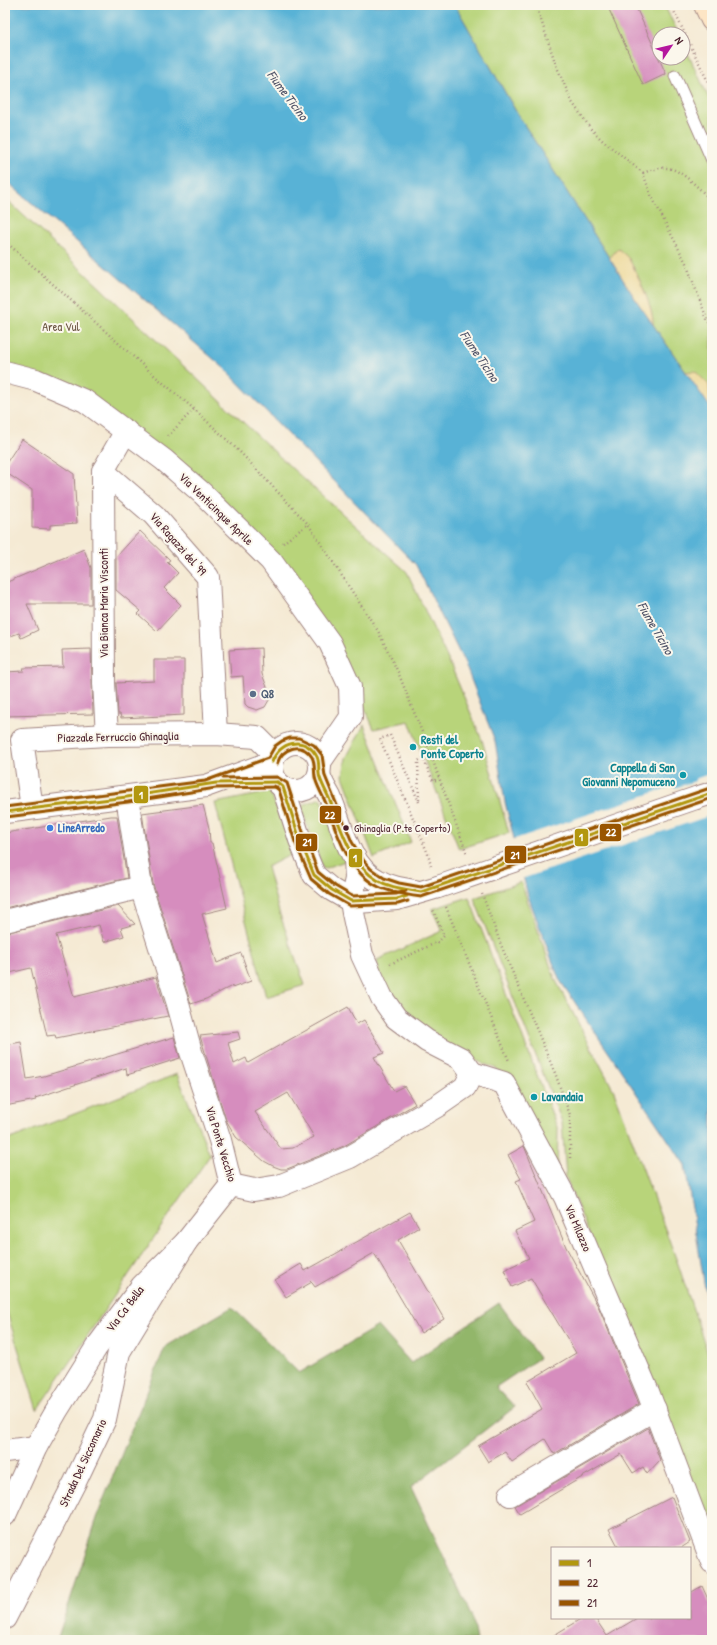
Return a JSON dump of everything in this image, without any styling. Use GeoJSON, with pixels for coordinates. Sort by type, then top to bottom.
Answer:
{"type":"FeatureCollection","features":[{"type":"Feature","properties":{"kind":"main road"},"geometry":{"type":"LineString","coordinates":[[705,5],[712,20]]}},
{"type":"Feature","properties":{"kind":"street","name":"Via Venticinque Aprile"},"geometry":{"type":"LineString","coordinates":[[5,372],[36,380],[85,401],[126,430],[202,493],[271,561],[330,643],[350,687],[351,717],[315,761]]}},
{"type":"Feature","properties":{"kind":"street"},"geometry":{"type":"LineString","coordinates":[[103,470],[126,430]]}},
{"type":"Feature","properties":{"kind":"street","name":"Via Ragazzi del '99"},"geometry":{"type":"LineString","coordinates":[[103,470],[154,515],[208,577],[216,734]]}},
{"type":"Feature","properties":{"kind":"street","name":"Via Bianca Maria Visconti"},"geometry":{"type":"LineString","coordinates":[[103,470],[104,683],[107,734]]}},
{"type":"Feature","properties":{"kind":"street","name":"Piazzale Ferruccio Ghinaglia"},"geometry":{"type":"LineString","coordinates":[[32,808],[13,739],[107,734],[216,734],[256,737],[277,772],[300,840],[314,875],[332,890],[351,901]]}},
{"type":"Feature","properties":{"kind":"street"},"geometry":{"type":"LineString","coordinates":[[277,772],[286,745],[300,743],[315,761],[345,837],[355,858],[376,880],[394,887],[420,892]]}},
{"type":"Feature","properties":{"kind":"street"},"geometry":{"type":"LineString","coordinates":[[277,772],[289,790],[303,790],[310,787],[315,761]]}},
{"type":"Feature","properties":{"kind":"street"},"geometry":{"type":"LineString","coordinates":[[5,812],[127,797],[277,772]]}},
{"type":"Feature","properties":{"kind":"street"},"geometry":{"type":"LineString","coordinates":[[351,901],[397,898],[420,892],[712,793]]}},
{"type":"Feature","properties":{"kind":"street","name":"Via Ponte Vecchio"},"geometry":{"type":"LineString","coordinates":[[127,797],[141,887],[178,1004],[191,1052],[220,1140],[231,1185],[254,1190],[279,1186],[350,1157],[443,1102],[464,1087],[472,1073]]}},
{"type":"Feature","properties":{"kind":"street"},"geometry":{"type":"LineString","coordinates":[[355,858],[356,879],[351,901],[362,955],[382,998],[396,1018],[427,1041],[462,1059],[472,1073]]}},
{"type":"Feature","properties":{"kind":"street"},"geometry":{"type":"LineString","coordinates":[[5,921],[141,887]]}},
{"type":"Feature","properties":{"kind":"street"},"geometry":{"type":"LineString","coordinates":[[351,901],[363,892],[394,887]]}},
{"type":"Feature","properties":{"kind":"street","name":"Via Milazzo"},"geometry":{"type":"LineString","coordinates":[[472,1073],[504,1083],[565,1197],[655,1409],[712,1562]]}},
{"type":"Feature","properties":{"kind":"street","name":"Via Ca' Bella"},"geometry":{"type":"LineString","coordinates":[[5,1515],[36,1447],[96,1348],[142,1286],[186,1242],[231,1185]]}},
{"type":"Feature","properties":{"kind":"street","name":"Strada Del Siccomario"},"geometry":{"type":"LineString","coordinates":[[5,1618],[75,1482],[105,1419],[119,1352],[186,1242]]}},
{"type":"Feature","properties":{"kind":"street"},"geometry":{"type":"LineString","coordinates":[[510,1495],[655,1409]]}},
{"type":"Feature","properties":{"kind":"street"},"geometry":{"type":"LineString","coordinates":[[5,1451],[36,1447]]}},
{"type":"Feature","properties":{"kind":"lane"},"geometry":{"type":"LineString","coordinates":[[675,76],[712,160]]}},
{"type":"Feature","properties":{"kind":"path"},"geometry":{"type":"LineString","coordinates":[[536,5],[556,65],[572,102],[591,129],[602,140],[643,173],[651,195],[686,262],[706,319],[712,328]]}},
{"type":"Feature","properties":{"kind":"path"},"geometry":{"type":"LineString","coordinates":[[671,5],[712,90]]}},
{"type":"Feature","properties":{"kind":"path"},"geometry":{"type":"LineString","coordinates":[[643,173],[655,168],[678,170],[712,201]]}},
{"type":"Feature","properties":{"kind":"path"},"geometry":{"type":"LineString","coordinates":[[5,240],[240,452],[308,524],[378,631],[426,742],[469,858]]}},
{"type":"Feature","properties":{"kind":"path"},"geometry":{"type":"LineString","coordinates":[[153,451],[194,409]]}},
{"type":"Feature","properties":{"kind":"path"},"geometry":{"type":"LineString","coordinates":[[265,556],[308,524]]}},
{"type":"Feature","properties":{"kind":"path"},"geometry":{"type":"LineString","coordinates":[[432,871],[428,854],[380,739],[390,735],[419,802],[418,761],[423,758],[433,781],[439,779]]}},
{"type":"Feature","properties":{"kind":"path"},"geometry":{"type":"LineString","coordinates":[[479,887],[501,945],[555,1072],[570,1115]]}},
{"type":"Feature","properties":{"kind":"path"},"geometry":{"type":"LineString","coordinates":[[444,905],[511,1066]]}},
{"type":"Feature","properties":{"kind":"green space"},"geometry":{"type":"Polygon","coordinates":[[[455,5],[664,5],[675,26],[651,26],[651,66],[691,66],[691,60],[712,105],[712,410],[636,300],[518,115],[455,5]]]}},
{"type":"Feature","properties":{"kind":"green space","name":"Area Vul"},"geometry":{"type":"Polygon","coordinates":[[[5,198],[295,471],[407,572],[451,666],[482,740],[509,833],[459,849],[409,721],[374,729],[334,638],[181,466],[5,368],[5,198]]]}},
{"type":"Feature","properties":{"kind":"green space"},"geometry":{"type":"Polygon","coordinates":[[[364,725],[411,842],[374,858],[343,776],[346,758],[364,725]]]}},
{"type":"Feature","properties":{"kind":"green space"},"geometry":{"type":"Polygon","coordinates":[[[270,792],[294,853],[267,867],[279,912],[305,985],[266,997],[215,803],[270,792]]]}},
{"type":"Feature","properties":{"kind":"green space"},"geometry":{"type":"Polygon","coordinates":[[[321,798],[345,861],[323,869],[300,806],[321,798]]]}},
{"type":"Feature","properties":{"kind":"green space"},"geometry":{"type":"Polygon","coordinates":[[[521,882],[555,979],[614,1091],[678,1264],[712,1366],[712,1532],[566,1178],[562,1122],[474,898],[521,882]]]}},
{"type":"Feature","properties":{"kind":"green space"},"geometry":{"type":"Polygon","coordinates":[[[469,897],[558,1130],[557,1176],[497,1069],[461,1054],[399,1014],[380,985],[377,960],[442,931],[432,909],[469,897]]]}},
{"type":"Feature","properties":{"kind":"green space"},"geometry":{"type":"Polygon","coordinates":[[[177,1074],[210,1155],[37,1410],[5,1306],[5,1141],[177,1074]]]}},
{"type":"Feature","properties":{"kind":"green space"},"geometry":{"type":"Polygon","coordinates":[[[499,1303],[539,1358],[496,1387],[515,1407],[411,1487],[473,1619],[477,1640],[57,1640],[102,1503],[165,1347],[232,1307],[299,1373],[378,1326],[411,1363],[499,1303]]]}},
{"type":"Feature","properties":{"kind":"sand"},"geometry":{"type":"Polygon","coordinates":[[[618,248],[629,259],[641,282],[651,311],[653,326],[609,259],[618,248]]]}},
{"type":"Feature","properties":{"kind":"sand"},"geometry":{"type":"Polygon","coordinates":[[[695,371],[709,385],[710,408],[685,372],[695,371]]]}},
{"type":"Feature","properties":{"kind":"water","name":"Fiume Ticino"},"geometry":{"type":"Polygon","coordinates":[[[5,5],[455,5],[518,115],[636,300],[712,410],[712,1331],[685,1165],[559,979],[528,896],[505,802],[495,741],[465,664],[416,565],[224,368],[5,180],[5,5]]]}},
{"type":"Feature","properties":{"kind":"pier"},"geometry":{"type":"Polygon","coordinates":[[[712,773],[712,815],[521,879],[512,840],[673,786],[674,788],[695,781],[695,779],[712,773]]]}},
{"type":"Feature","properties":{"kind":"building"},"geometry":{"type":"Polygon","coordinates":[[[607,5],[635,5],[651,41],[651,66],[662,66],[666,74],[643,85],[607,5]]]}},
{"type":"Feature","properties":{"kind":"building"},"geometry":{"type":"Polygon","coordinates":[[[22,439],[74,474],[77,523],[50,525],[50,529],[32,528],[32,490],[5,472],[5,465],[22,439]]]}},
{"type":"Feature","properties":{"kind":"building"},"geometry":{"type":"Polygon","coordinates":[[[140,531],[170,560],[167,562],[178,573],[164,588],[181,605],[157,631],[138,614],[141,611],[116,590],[116,557],[140,531]]]}},
{"type":"Feature","properties":{"kind":"building"},"geometry":{"type":"Polygon","coordinates":[[[84,549],[91,568],[91,604],[27,604],[38,630],[21,638],[19,633],[5,638],[5,583],[84,549]]]}},
{"type":"Feature","properties":{"kind":"building"},"geometry":{"type":"Polygon","coordinates":[[[261,648],[262,674],[270,695],[265,707],[257,710],[248,707],[245,704],[243,676],[231,677],[229,650],[261,648]]]}},
{"type":"Feature","properties":{"kind":"building"},"geometry":{"type":"Polygon","coordinates":[[[91,649],[93,714],[5,716],[5,672],[24,671],[23,668],[63,667],[62,650],[91,649]]]}},
{"type":"Feature","properties":{"kind":"building"},"geometry":{"type":"Polygon","coordinates":[[[154,660],[184,660],[184,715],[121,718],[120,714],[118,714],[116,683],[154,681],[154,660]]]}},
{"type":"Feature","properties":{"kind":"building"},"geometry":{"type":"Polygon","coordinates":[[[203,805],[209,828],[210,843],[212,843],[227,908],[202,914],[217,963],[241,953],[251,981],[232,988],[232,986],[206,999],[191,1004],[153,884],[142,813],[203,805]]]}},
{"type":"Feature","properties":{"kind":"building"},"geometry":{"type":"Polygon","coordinates":[[[117,816],[127,878],[5,908],[5,833],[117,816]]]}},
{"type":"Feature","properties":{"kind":"building"},"geometry":{"type":"Polygon","coordinates":[[[118,906],[135,924],[121,928],[124,936],[104,942],[99,925],[56,935],[74,997],[156,977],[168,1016],[56,1038],[55,1035],[47,1036],[31,968],[5,974],[5,933],[118,906]]]}},
{"type":"Feature","properties":{"kind":"building"},"geometry":{"type":"Polygon","coordinates":[[[348,1007],[357,1024],[364,1020],[384,1053],[374,1057],[394,1091],[404,1086],[415,1104],[344,1146],[287,1169],[281,1169],[264,1161],[236,1137],[226,1120],[200,1036],[238,1032],[240,1039],[228,1043],[234,1064],[246,1058],[248,1063],[348,1007]],[[288,1093],[255,1112],[281,1149],[293,1148],[314,1137],[288,1093]]]}},
{"type":"Feature","properties":{"kind":"building"},"geometry":{"type":"Polygon","coordinates":[[[174,1037],[180,1058],[127,1075],[126,1068],[35,1098],[36,1100],[5,1106],[5,1045],[21,1042],[27,1079],[44,1076],[174,1037]]]}},
{"type":"Feature","properties":{"kind":"building"},"geometry":{"type":"Polygon","coordinates":[[[524,1146],[566,1247],[599,1308],[639,1404],[554,1454],[545,1439],[512,1462],[505,1452],[488,1462],[478,1446],[542,1409],[527,1382],[576,1353],[531,1278],[512,1287],[504,1270],[529,1258],[515,1231],[534,1222],[516,1181],[521,1179],[508,1155],[524,1146]]]}},
{"type":"Feature","properties":{"kind":"building"},"geometry":{"type":"Polygon","coordinates":[[[410,1212],[419,1227],[398,1240],[444,1319],[421,1333],[374,1253],[315,1287],[312,1282],[286,1297],[275,1280],[301,1264],[305,1271],[410,1212]]]}},
{"type":"Feature","properties":{"kind":"building"},"geometry":{"type":"Polygon","coordinates":[[[648,1428],[660,1460],[647,1474],[643,1467],[633,1473],[621,1454],[520,1514],[515,1506],[648,1428]]]}},
{"type":"Feature","properties":{"kind":"building"},"geometry":{"type":"Polygon","coordinates":[[[672,1497],[690,1542],[682,1547],[618,1547],[609,1529],[672,1497]]]}},
{"type":"Feature","properties":{"kind":"building"},"geometry":{"type":"Polygon","coordinates":[[[702,1586],[712,1608],[712,1640],[546,1640],[580,1619],[596,1619],[607,1636],[635,1619],[691,1619],[691,1592],[702,1586]]]}},
{"type":"Feature","properties":{"kind":"transit line","name":"21"},"geometry":{"type":"LineString","coordinates":[[5,807],[205,781],[268,758],[275,746],[282,741],[290,738],[299,738],[314,745],[322,755],[325,776],[352,842],[364,861],[371,869],[384,878],[399,883],[421,887],[710,788]]}},
{"type":"Feature","properties":{"kind":"transit line","name":"1"},"geometry":{"type":"LineString","coordinates":[[272,762],[275,755],[286,746],[299,743],[311,749],[316,755],[319,764],[320,778],[348,846],[360,865],[382,883],[398,888],[421,892],[712,793]]}},
{"type":"Feature","properties":{"kind":"transit line","name":"22"},"geometry":{"type":"LineString","coordinates":[[277,764],[279,758],[292,748],[303,749],[308,752],[313,760],[317,784],[326,803],[340,841],[352,863],[359,872],[379,887],[405,895],[421,897],[712,798]]}},
{"type":"Feature","properties":{"kind":"transit line","name":"21"},"geometry":{"type":"LineString","coordinates":[[223,778],[277,777],[287,783],[318,872],[335,886],[352,896],[396,894],[406,891]]}},
{"type":"Feature","properties":{"kind":"transit line","name":"1"},"geometry":{"type":"LineString","coordinates":[[277,782],[283,787],[300,840],[314,875],[332,890],[351,901],[397,899],[407,896]]}},
{"type":"Feature","properties":{"kind":"transit line","name":"1"},"geometry":{"type":"LineString","coordinates":[[5,812],[127,797],[216,783],[277,782]]}},
{"type":"Feature","properties":{"kind":"transit line","name":"22"},"geometry":{"type":"LineString","coordinates":[[274,786],[279,790],[295,842],[311,879],[329,894],[350,906],[398,904],[408,901]]}},
{"type":"Feature","properties":{"kind":"transit line","name":"22"},"geometry":{"type":"LineString","coordinates":[[6,817],[128,802],[216,788],[277,787]]}},
{"type":"Feature","properties":{"kind":"place","name":"Q8"},"geometry":{"type":"Point","coordinates":[253,694]}},
{"type":"Feature","properties":{"kind":"place","name":"Resti del Ponte Coperto"},"geometry":{"type":"Point","coordinates":[413,747]}},
{"type":"Feature","properties":{"kind":"place","name":"Cappella di San Giovanni Nepomuceno"},"geometry":{"type":"Point","coordinates":[683,775]}},
{"type":"Feature","properties":{"kind":"place","name":"LineArredo"},"geometry":{"type":"Point","coordinates":[50,828]}},
{"type":"Feature","properties":{"kind":"place","name":"Ghinaglia (P.te Coperto)"},"geometry":{"type":"Point","coordinates":[346,828]}},
{"type":"Feature","properties":{"kind":"place","name":"Lavandaia"},"geometry":{"type":"Point","coordinates":[534,1097]}}]}
